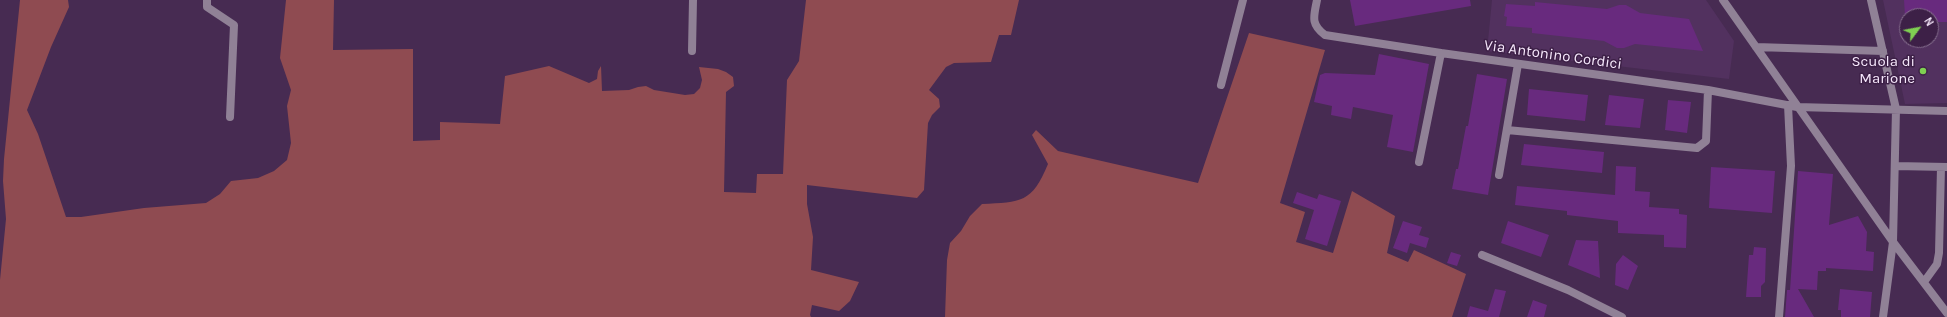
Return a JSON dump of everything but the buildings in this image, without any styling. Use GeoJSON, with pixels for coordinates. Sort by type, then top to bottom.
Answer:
{"type":"FeatureCollection","features":[{"type":"Feature","properties":{"kind":"street"},"geometry":{"type":"LineString","coordinates":[[207,0],[207,7],[234,25],[230,117]]}},
{"type":"Feature","properties":{"kind":"street"},"geometry":{"type":"LineString","coordinates":[[692,51],[693,0]]}},
{"type":"Feature","properties":{"kind":"street"},"geometry":{"type":"LineString","coordinates":[[1221,85],[1243,0]]}},
{"type":"Feature","properties":{"kind":"street","name":"Via Antonino Cordici"},"geometry":{"type":"LineString","coordinates":[[1317,0],[1313,18],[1317,29],[1325,35],[1441,53],[1708,90],[1797,107],[1947,111]]}},
{"type":"Feature","properties":{"kind":"street"},"geometry":{"type":"LineString","coordinates":[[1722,0],[1893,242],[1947,313]]}},
{"type":"Feature","properties":{"kind":"street"},"geometry":{"type":"LineString","coordinates":[[1871,0],[1896,109],[1893,242],[1883,317]]}},
{"type":"Feature","properties":{"kind":"street"},"geometry":{"type":"LineString","coordinates":[[1756,47],[1883,51]]}},
{"type":"Feature","properties":{"kind":"street"},"geometry":{"type":"LineString","coordinates":[[1420,162],[1441,53]]}},
{"type":"Feature","properties":{"kind":"street"},"geometry":{"type":"LineString","coordinates":[[1498,175],[1518,64]]}},
{"type":"Feature","properties":{"kind":"street"},"geometry":{"type":"LineString","coordinates":[[1507,130],[1697,148],[1706,141],[1708,90]]}},
{"type":"Feature","properties":{"kind":"street"},"geometry":{"type":"LineString","coordinates":[[1779,317],[1791,166],[1788,105]]}},
{"type":"Feature","properties":{"kind":"street"},"geometry":{"type":"LineString","coordinates":[[1895,166],[1944,167],[1939,253],[1937,264],[1924,282]]}},
{"type":"Feature","properties":{"kind":"street"},"geometry":{"type":"LineString","coordinates":[[1482,255],[1568,290],[1622,317]]}},
{"type":"Feature","properties":{"kind":"shaded area"},"geometry":{"type":"Polygon","coordinates":[[[20,0],[68,0],[69,7],[51,47],[27,110],[38,134],[66,217],[81,217],[144,208],[206,203],[220,194],[231,181],[258,178],[274,171],[287,160],[291,143],[287,106],[291,90],[280,58],[286,0],[334,0],[333,50],[413,49],[413,141],[440,140],[440,122],[500,124],[505,76],[549,66],[589,83],[597,79],[598,71],[601,66],[602,91],[629,90],[646,86],[654,90],[685,95],[694,94],[700,88],[702,80],[699,67],[718,69],[726,72],[733,77],[734,86],[726,92],[724,192],[756,193],[757,174],[783,174],[787,80],[799,61],[806,0],[1019,0],[1011,35],[999,35],[991,62],[954,63],[946,67],[929,90],[939,99],[940,107],[932,115],[928,123],[924,190],[917,198],[807,185],[807,204],[813,237],[811,270],[859,282],[850,301],[839,311],[812,305],[811,317],[0,317],[0,280],[6,219],[3,181],[4,159],[20,0]]]}},
{"type":"Feature","properties":{"kind":"shaded area"},"geometry":{"type":"Polygon","coordinates":[[[1492,0],[1706,0],[1734,41],[1729,79],[1487,51],[1492,0]]]}},
{"type":"Feature","properties":{"kind":"shaded area","name":"Scuola di Marione"},"geometry":{"type":"Polygon","coordinates":[[[1883,0],[1947,0],[1947,103],[1905,104],[1883,0]]]}},
{"type":"Feature","properties":{"kind":"shaded area"},"geometry":{"type":"Polygon","coordinates":[[[1249,33],[1325,50],[1280,203],[1305,212],[1296,242],[1333,253],[1352,191],[1395,216],[1387,253],[1408,262],[1414,250],[1466,274],[1452,317],[945,317],[947,260],[950,243],[961,231],[970,216],[982,204],[1016,201],[1024,198],[1036,186],[1048,164],[1032,135],[1036,130],[1058,151],[1198,183],[1249,33]]]}},
{"type":"Feature","properties":{"kind":"place","name":"Scuola di Marione"},"geometry":{"type":"Point","coordinates":[1923,71]}}]}
